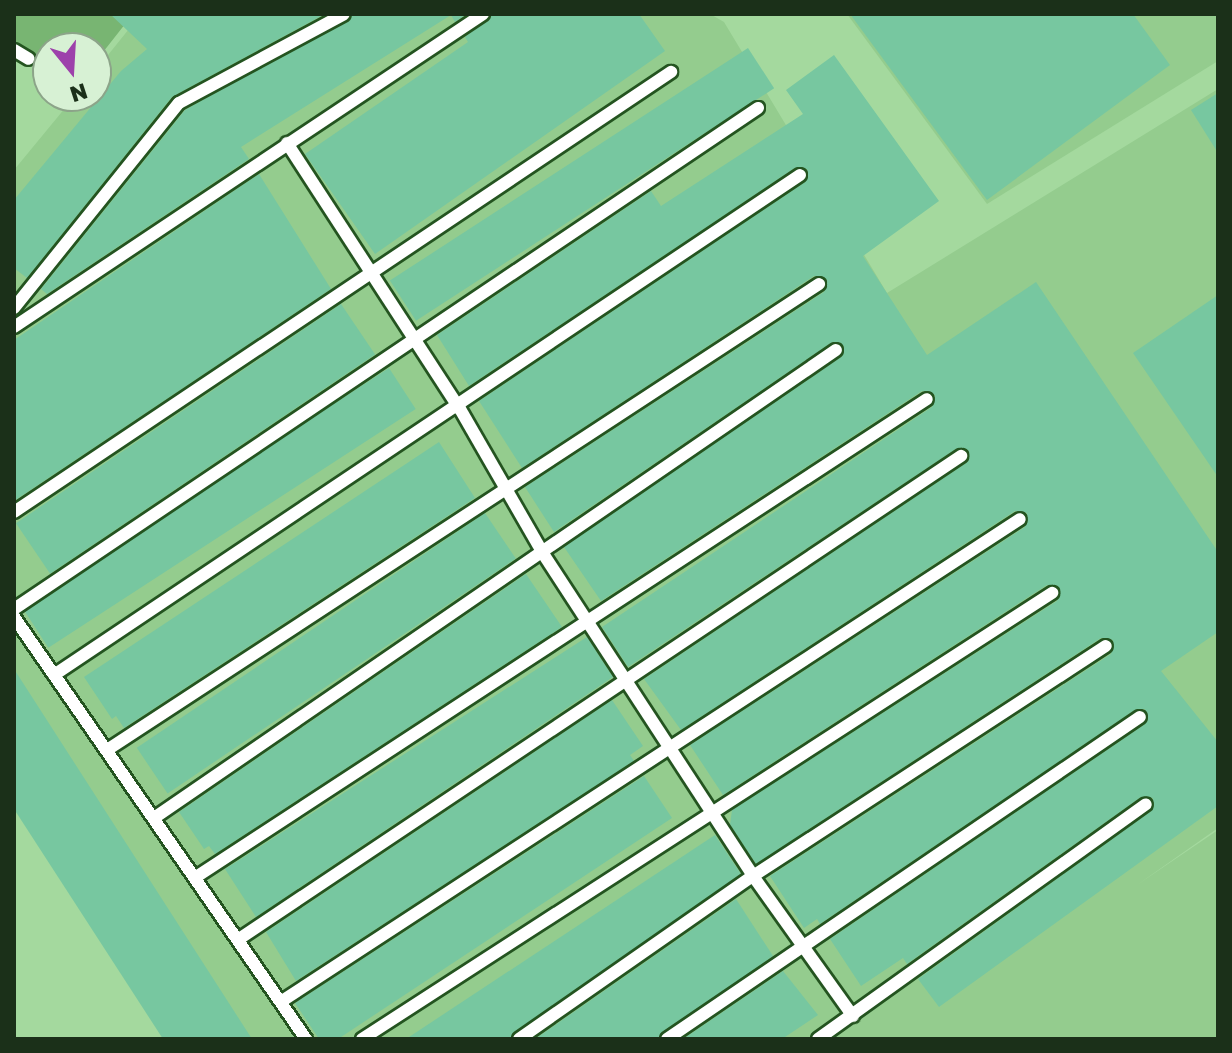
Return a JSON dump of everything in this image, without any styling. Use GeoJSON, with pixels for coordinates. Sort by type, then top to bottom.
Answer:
{"type":"FeatureCollection","features":[{"type":"Feature","properties":{"kind":"lane"},"geometry":{"type":"LineString","coordinates":[[14,308],[179,103],[344,14]]}},
{"type":"Feature","properties":{"kind":"lane"},"geometry":{"type":"LineString","coordinates":[[14,327],[483,14]]}},
{"type":"Feature","properties":{"kind":"lane"},"geometry":{"type":"LineString","coordinates":[[14,50],[29,59]]}},
{"type":"Feature","properties":{"kind":"lane"},"geometry":{"type":"LineString","coordinates":[[14,512],[671,72]]}},
{"type":"Feature","properties":{"kind":"lane"},"geometry":{"type":"LineString","coordinates":[[14,609],[758,108]]}},
{"type":"Feature","properties":{"kind":"lane"},"geometry":{"type":"LineString","coordinates":[[287,143],[460,409],[503,490],[544,555],[591,620],[715,811],[753,876],[853,1016]]}},
{"type":"Feature","properties":{"kind":"lane"},"geometry":{"type":"LineString","coordinates":[[54,675],[460,409],[800,175]]}},
{"type":"Feature","properties":{"kind":"lane"},"geometry":{"type":"LineString","coordinates":[[107,750],[819,284]]}},
{"type":"Feature","properties":{"kind":"lane"},"geometry":{"type":"LineString","coordinates":[[154,818],[544,555],[836,350]]}},
{"type":"Feature","properties":{"kind":"lane"},"geometry":{"type":"LineString","coordinates":[[196,877],[927,399]]}},
{"type":"Feature","properties":{"kind":"lane"},"geometry":{"type":"LineString","coordinates":[[239,939],[961,456]]}},
{"type":"Feature","properties":{"kind":"lane"},"geometry":{"type":"LineString","coordinates":[[282,1001],[670,744],[1020,519]]}},
{"type":"Feature","properties":{"kind":"lane"},"geometry":{"type":"LineString","coordinates":[[362,1039],[1052,593]]}},
{"type":"Feature","properties":{"kind":"lane"},"geometry":{"type":"LineString","coordinates":[[14,617],[306,1039]]}},
{"type":"Feature","properties":{"kind":"lane"},"geometry":{"type":"LineString","coordinates":[[519,1039],[753,876],[1106,646]]}},
{"type":"Feature","properties":{"kind":"lane"},"geometry":{"type":"LineString","coordinates":[[667,1039],[802,944],[1140,717]]}},
{"type":"Feature","properties":{"kind":"lane"},"geometry":{"type":"LineString","coordinates":[[818,1039],[1146,804]]}},
{"type":"Feature","properties":{"kind":"shaded area"},"geometry":{"type":"Polygon","coordinates":[[[14,14],[133,14],[112,41],[112,32],[32,32],[32,54],[14,41],[14,14]]]}},
{"type":"Feature","properties":{"kind":"shaded area"},"geometry":{"type":"Polygon","coordinates":[[[141,14],[710,14],[724,22],[887,293],[1218,89],[1218,828],[1137,885],[1218,830],[1218,1039],[219,1039],[14,721],[14,170],[62,112],[112,112],[112,50],[141,14]]]}},
{"type":"Feature","properties":{"kind":"shaded area"},"geometry":{"type":"Polygon","coordinates":[[[847,14],[1218,14],[1218,61],[987,204],[847,14]]]}},
{"type":"Feature","properties":{"kind":"building"},"geometry":{"type":"Polygon","coordinates":[[[110,14],[325,14],[172,97],[27,278],[14,268],[14,200],[87,112],[112,112],[112,82],[147,49],[110,14]]]}},
{"type":"Feature","properties":{"kind":"building"},"geometry":{"type":"Polygon","coordinates":[[[353,14],[467,14],[455,22],[451,15],[241,147],[249,159],[47,294],[41,289],[185,110],[353,14]]]}},
{"type":"Feature","properties":{"kind":"building"},"geometry":{"type":"Polygon","coordinates":[[[492,14],[639,14],[665,51],[375,254],[305,154],[468,42],[465,37],[492,14]]]}},
{"type":"Feature","properties":{"kind":"building"},"geometry":{"type":"Polygon","coordinates":[[[850,14],[1133,14],[1170,65],[987,200],[850,14]]]}},
{"type":"Feature","properties":{"kind":"building"},"geometry":{"type":"Polygon","coordinates":[[[748,48],[774,88],[416,321],[390,281],[748,48]]]}},
{"type":"Feature","properties":{"kind":"building"},"geometry":{"type":"Polygon","coordinates":[[[834,55],[939,201],[863,256],[927,355],[1036,282],[1218,552],[1218,632],[1161,671],[1218,742],[1218,806],[939,1007],[918,979],[1151,811],[1153,798],[1141,797],[907,964],[903,958],[861,986],[830,939],[1145,724],[1145,709],[1135,710],[820,924],[817,919],[804,928],[770,876],[1111,654],[1113,640],[1101,638],[756,864],[730,825],[732,810],[1057,601],[1060,589],[1047,585],[723,795],[690,745],[1025,527],[1027,513],[1015,511],[681,730],[644,679],[966,463],[968,450],[956,449],[628,667],[602,627],[932,407],[935,395],[922,391],[601,601],[564,547],[841,357],[844,346],[831,343],[554,532],[525,487],[824,292],[827,280],[814,276],[522,468],[479,401],[805,182],[807,169],[795,168],[469,386],[437,335],[651,191],[661,206],[803,114],[786,90],[834,55]]]}},
{"type":"Feature","properties":{"kind":"building"},"geometry":{"type":"Polygon","coordinates":[[[1218,93],[1218,153],[1191,110],[1218,93]]]}},
{"type":"Feature","properties":{"kind":"building"},"geometry":{"type":"Polygon","coordinates":[[[259,174],[331,289],[14,501],[14,340],[259,174]]]}},
{"type":"Feature","properties":{"kind":"building"},"geometry":{"type":"Polygon","coordinates":[[[1218,295],[1218,477],[1133,353],[1218,295]]]}},
{"type":"Feature","properties":{"kind":"building"},"geometry":{"type":"Polygon","coordinates":[[[341,304],[375,355],[50,574],[16,523],[341,304]]]}},
{"type":"Feature","properties":{"kind":"building"},"geometry":{"type":"Polygon","coordinates":[[[389,368],[416,409],[48,648],[22,607],[389,368]]]}},
{"type":"Feature","properties":{"kind":"building"},"geometry":{"type":"Polygon","coordinates":[[[439,442],[475,498],[124,728],[116,716],[112,719],[84,677],[439,442]]]}},
{"type":"Feature","properties":{"kind":"building"},"geometry":{"type":"Polygon","coordinates":[[[485,513],[516,559],[168,793],[137,748],[485,513]]]}},
{"type":"Feature","properties":{"kind":"building"},"geometry":{"type":"Polygon","coordinates":[[[526,574],[562,627],[215,854],[209,846],[204,849],[179,812],[526,574]]]}},
{"type":"Feature","properties":{"kind":"building"},"geometry":{"type":"Polygon","coordinates":[[[587,637],[613,677],[256,917],[225,869],[587,637]]]}},
{"type":"Feature","properties":{"kind":"building"},"geometry":{"type":"Polygon","coordinates":[[[14,669],[252,1039],[163,1039],[14,809],[14,669]]]}},
{"type":"Feature","properties":{"kind":"building"},"geometry":{"type":"Polygon","coordinates":[[[612,700],[643,746],[630,755],[634,761],[296,981],[266,932],[612,700]]]}},
{"type":"Feature","properties":{"kind":"building"},"geometry":{"type":"Polygon","coordinates":[[[644,776],[672,818],[338,1039],[319,1039],[295,1003],[644,776]]]}},
{"type":"Feature","properties":{"kind":"building"},"geometry":{"type":"Polygon","coordinates":[[[715,835],[741,874],[510,1039],[406,1039],[715,835]]]}},
{"type":"Feature","properties":{"kind":"building"},"geometry":{"type":"Polygon","coordinates":[[[736,899],[773,956],[658,1039],[535,1039],[736,899]]]}},
{"type":"Feature","properties":{"kind":"building"},"geometry":{"type":"Polygon","coordinates":[[[783,971],[818,1015],[782,1039],[683,1039],[783,971]]]}}]}
